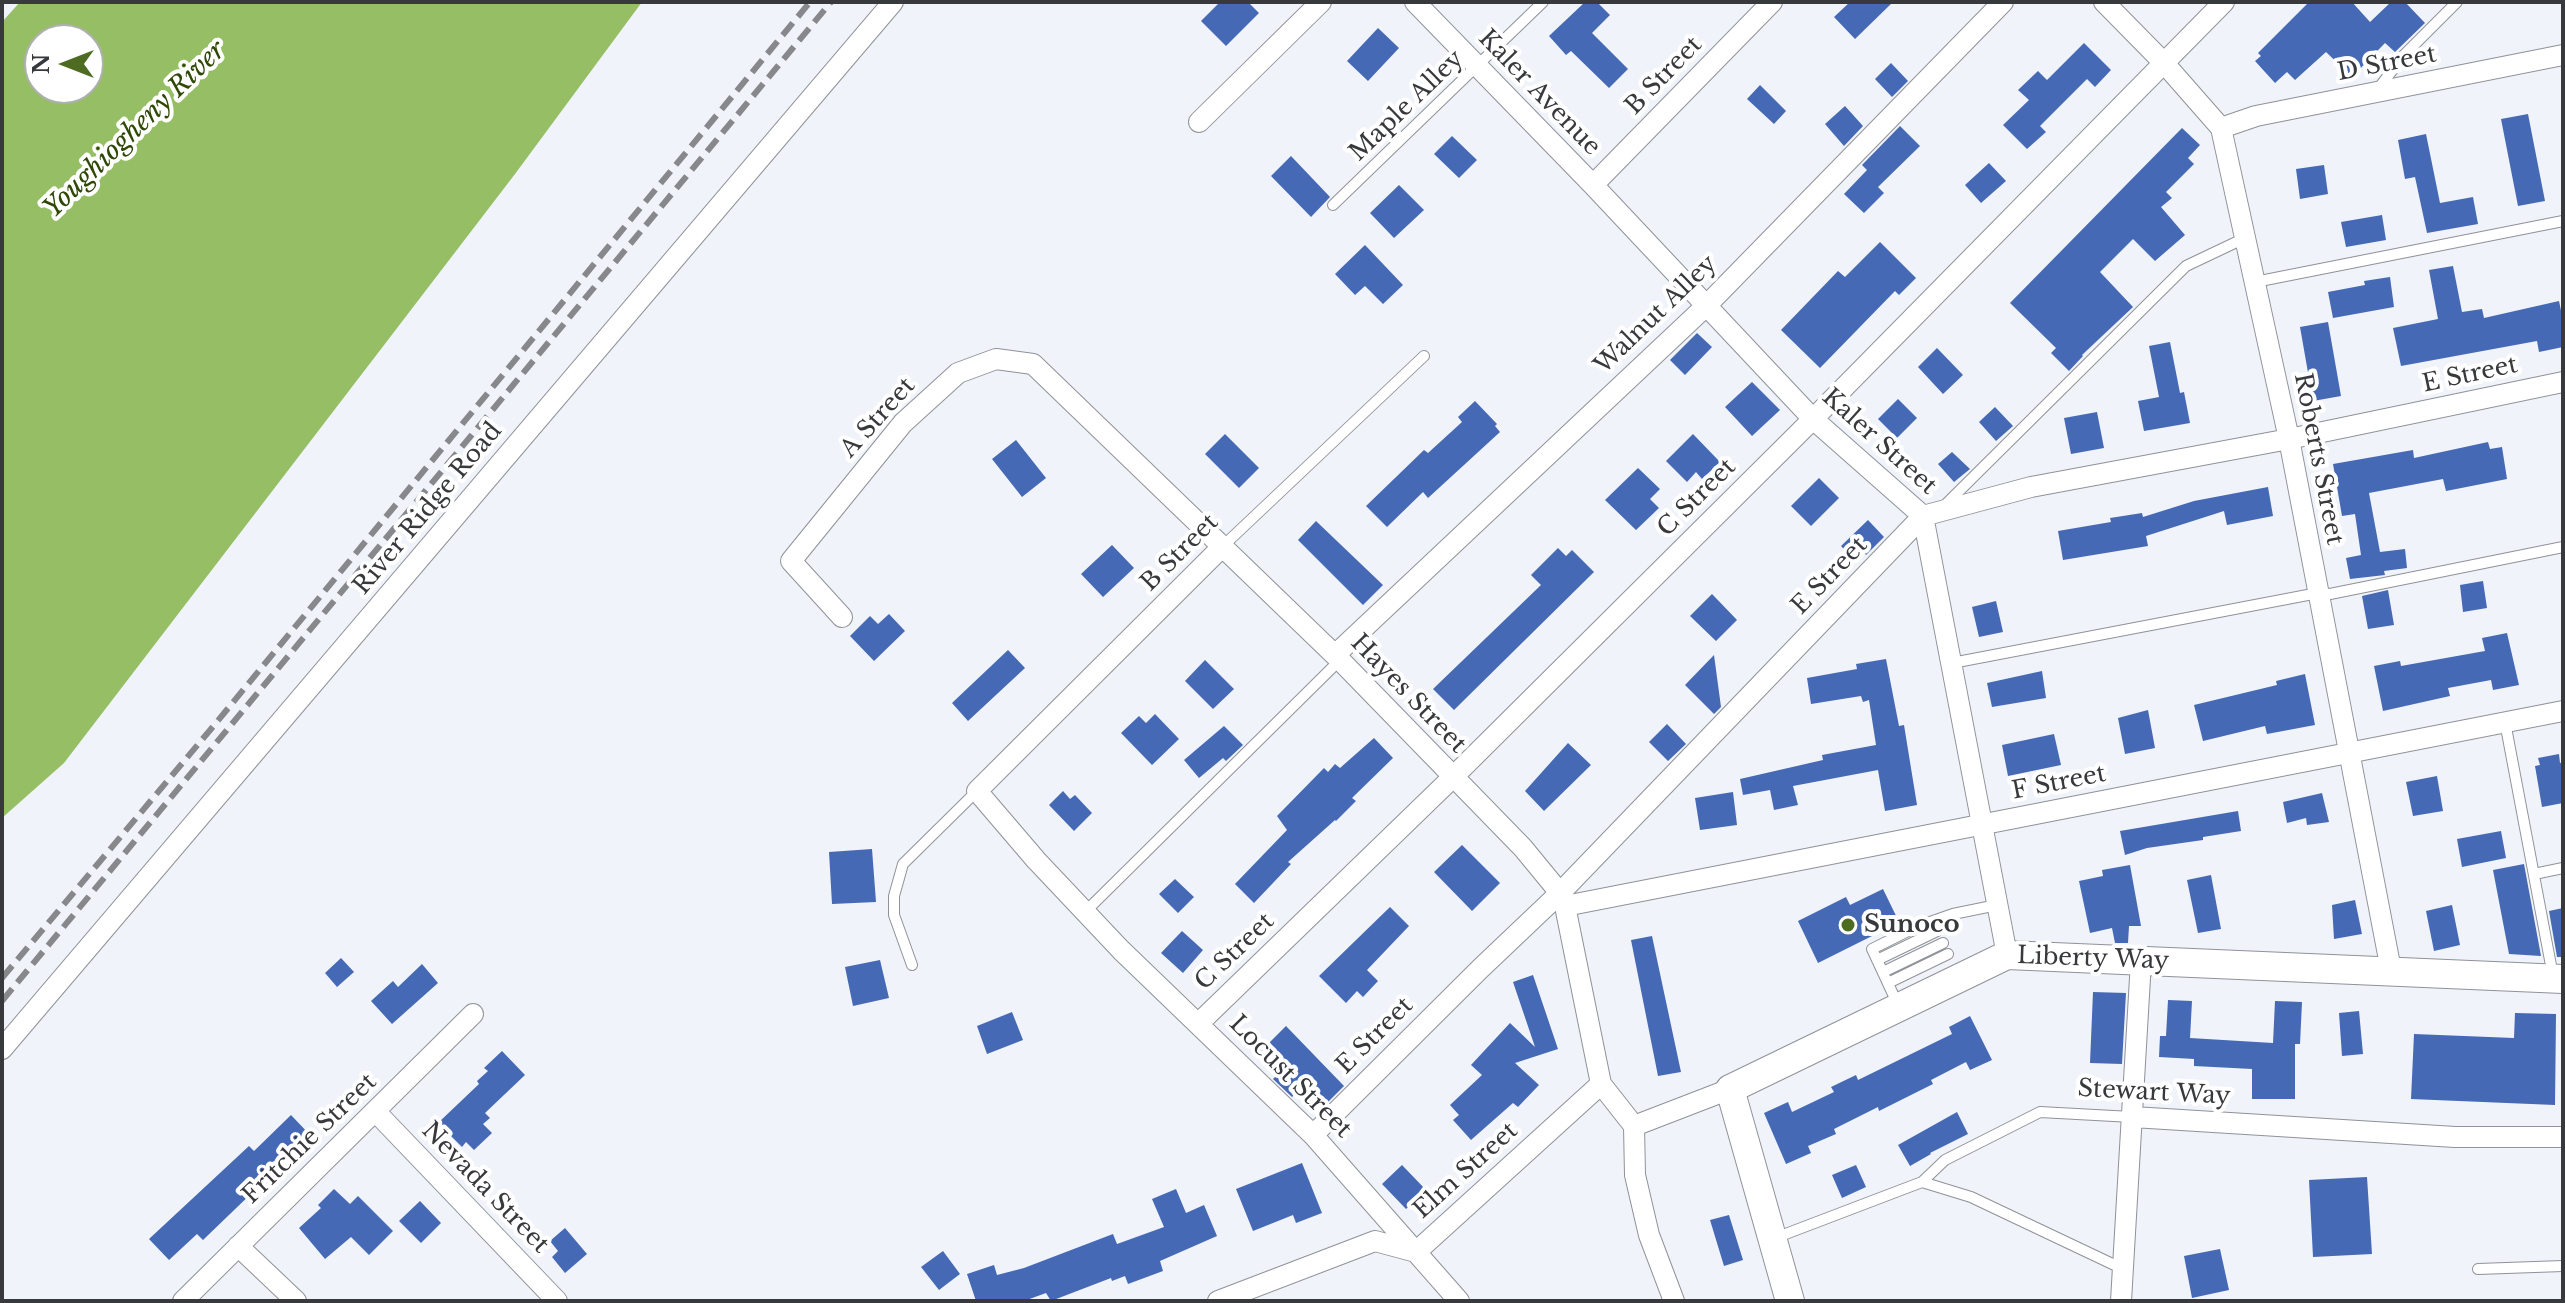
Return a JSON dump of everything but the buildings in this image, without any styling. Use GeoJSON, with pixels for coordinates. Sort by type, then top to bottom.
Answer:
{"type":"FeatureCollection","features":[{"type":"Feature","properties":{"kind":"street","name":"River Ridge Road"},"geometry":{"type":"LineString","coordinates":[[2,1049],[893,2]]}},
{"type":"Feature","properties":{"kind":"street"},"geometry":{"type":"LineString","coordinates":[[1199,122],[1321,2]]}},
{"type":"Feature","properties":{"kind":"street","name":"Kaler Avenue"},"geometry":{"type":"LineString","coordinates":[[1415,2],[1593,185]]}},
{"type":"Feature","properties":{"kind":"street","name":"B Street"},"geometry":{"type":"LineString","coordinates":[[1593,185],[1772,2]]}},
{"type":"Feature","properties":{"kind":"street","name":"Walnut Alley"},"geometry":{"type":"LineString","coordinates":[[1338,657],[1706,306],[2003,2]]}},
{"type":"Feature","properties":{"kind":"street","name":"Roberts Street"},"geometry":{"type":"LineString","coordinates":[[2104,2],[2164,63],[2221,128],[2289,439],[2391,970]]}},
{"type":"Feature","properties":{"kind":"street","name":"C Street"},"geometry":{"type":"LineString","coordinates":[[1199,1023],[1452,778],[1813,419],[2224,2]]}},
{"type":"Feature","properties":{"kind":"street","name":"D Street"},"geometry":{"type":"LineString","coordinates":[[2221,128],[2256,116],[2563,55]]}},
{"type":"Feature","properties":{"kind":"street","name":"Kaler Street"},"geometry":{"type":"LineString","coordinates":[[1593,185],[1813,419],[1930,514],[1952,663],[2007,955]]}},
{"type":"Feature","properties":{"kind":"street","name":"A Street"},"geometry":{"type":"LineString","coordinates":[[842,617],[791,561],[903,423],[958,373],[996,359],[1033,364]]}},
{"type":"Feature","properties":{"kind":"street","name":"Hayes Street"},"geometry":{"type":"LineString","coordinates":[[1033,364],[1338,657],[1523,848],[1562,900],[1601,1084],[1634,1126]]}},
{"type":"Feature","properties":{"kind":"street","name":"E Street"},"geometry":{"type":"LineString","coordinates":[[1313,1135],[1481,968],[1562,900],[1930,514],[2031,487],[2289,439],[2563,382]]}},
{"type":"Feature","properties":{"kind":"street","name":"B Street"},"geometry":{"type":"LineString","coordinates":[[977,791],[1222,547]]}},
{"type":"Feature","properties":{"kind":"street","name":"F Street"},"geometry":{"type":"LineString","coordinates":[[1562,900],[1981,824],[2563,711]]}},
{"type":"Feature","properties":{"kind":"street","name":"Locust Street"},"geometry":{"type":"LineString","coordinates":[[977,791],[1121,950],[1313,1135],[1459,1301]]}},
{"type":"Feature","properties":{"kind":"street","name":"Liberty Way"},"geometry":{"type":"LineString","coordinates":[[1730,1089],[1894,995],[1954,966],[2007,955],[2558,978]]}},
{"type":"Feature","properties":{"kind":"street"},"geometry":{"type":"LineString","coordinates":[[2121,1301],[2141,961]]}},
{"type":"Feature","properties":{"kind":"street","name":"Fritchie Street"},"geometry":{"type":"LineString","coordinates":[[183,1301],[473,1014]]}},
{"type":"Feature","properties":{"kind":"street","name":"Elm Street"},"geometry":{"type":"LineString","coordinates":[[1218,1301],[1375,1241],[1416,1252],[1601,1084]]}},
{"type":"Feature","properties":{"kind":"street"},"geometry":{"type":"LineString","coordinates":[[1674,1301],[1649,1235],[1635,1175],[1634,1126],[1730,1089],[1790,1301]]}},
{"type":"Feature","properties":{"kind":"street","name":"Nevada Street"},"geometry":{"type":"LineString","coordinates":[[375,1111],[557,1301]]}},
{"type":"Feature","properties":{"kind":"street","name":"Stewart Way"},"geometry":{"type":"LineString","coordinates":[[2133,1117],[2455,1137],[2563,1137]]}},
{"type":"Feature","properties":{"kind":"street"},"geometry":{"type":"LineString","coordinates":[[238,1246],[296,1301]]}},
{"type":"Feature","properties":{"kind":"lane","name":"Maple Alley"},"geometry":{"type":"LineString","coordinates":[[1333,205],[1543,2]]}},
{"type":"Feature","properties":{"kind":"lane"},"geometry":{"type":"LineString","coordinates":[[2375,93],[2404,55],[2457,2]]}},
{"type":"Feature","properties":{"kind":"lane"},"geometry":{"type":"LineString","coordinates":[[2255,282],[2563,221]]}},
{"type":"Feature","properties":{"kind":"lane"},"geometry":{"type":"LineString","coordinates":[[1930,514],[2186,266],[2245,238]]}},
{"type":"Feature","properties":{"kind":"lane","name":"B Street"},"geometry":{"type":"LineString","coordinates":[[1222,547],[1424,356]]}},
{"type":"Feature","properties":{"kind":"lane"},"geometry":{"type":"LineString","coordinates":[[1952,663],[2318,593],[2330,594],[2563,547]]}},
{"type":"Feature","properties":{"kind":"lane"},"geometry":{"type":"LineString","coordinates":[[1085,912],[1338,657]]}},
{"type":"Feature","properties":{"kind":"lane"},"geometry":{"type":"LineString","coordinates":[[2505,722],[2534,874],[2558,978]]}},
{"type":"Feature","properties":{"kind":"lane"},"geometry":{"type":"LineString","coordinates":[[912,965],[894,915],[894,896],[903,864],[977,791]]}},
{"type":"Feature","properties":{"kind":"lane"},"geometry":{"type":"LineString","coordinates":[[2534,874],[2563,868]]}},
{"type":"Feature","properties":{"kind":"lane"},"geometry":{"type":"LineString","coordinates":[[1894,995],[1872,949],[1935,926],[1953,914],[1997,905]]}},
{"type":"Feature","properties":{"kind":"lane"},"geometry":{"type":"LineString","coordinates":[[1935,926],[1954,966]]}},
{"type":"Feature","properties":{"kind":"lane"},"geometry":{"type":"LineString","coordinates":[[1883,972],[1943,943]]}},
{"type":"Feature","properties":{"kind":"lane","name":"Stewart Way"},"geometry":{"type":"LineString","coordinates":[[1773,1238],[1922,1182],[1945,1160],[2040,1112],[2133,1117]]}},
{"type":"Feature","properties":{"kind":"lane"},"geometry":{"type":"LineString","coordinates":[[1922,1182],[1971,1197],[2123,1269]]}},
{"type":"Feature","properties":{"kind":"lane"},"geometry":{"type":"LineString","coordinates":[[2478,1269],[2563,1266]]}},
{"type":"Feature","properties":{"kind":"water","name":"Youghiogheny River"},"geometry":{"type":"Polygon","coordinates":[[[20,2],[642,2],[515,174],[64,763],[2,818],[2,22],[20,2]]]}},
{"type":"Feature","properties":{"kind":"railway"},"geometry":{"type":"LineString","coordinates":[[2,978],[810,2]]}},
{"type":"Feature","properties":{"kind":"railway"},"geometry":{"type":"LineString","coordinates":[[2,1001],[831,2]]}},
{"type":"Feature","properties":{"kind":"place","name":"Sunoco"},"geometry":{"type":"Point","coordinates":[1848,925]}}]}
